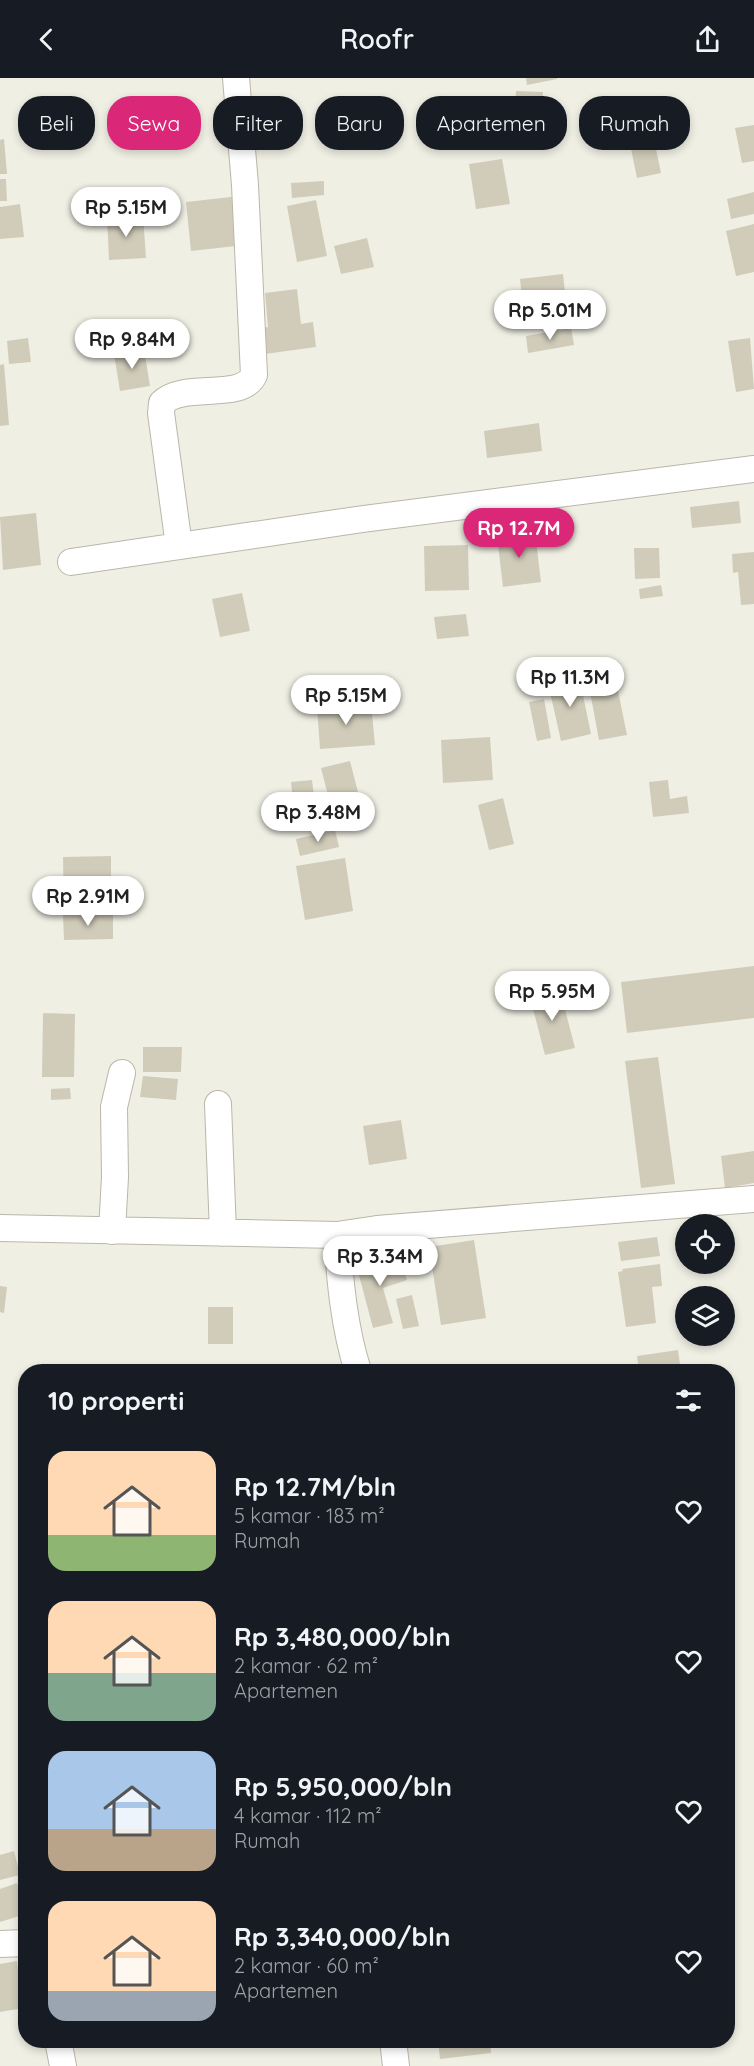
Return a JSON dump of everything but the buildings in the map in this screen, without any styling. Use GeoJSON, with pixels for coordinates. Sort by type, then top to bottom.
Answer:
{"type":"FeatureCollection","features":[{"type":"Feature","properties":{"kind":"street"},"geometry":{"type":"LineString","coordinates":[[179,546],[160,413],[162,403],[166,399],[183,393],[236,388],[251,381],[254,375],[245,185],[236,78]]}},
{"type":"Feature","properties":{"kind":"street"},"geometry":{"type":"LineString","coordinates":[[71,562],[598,487],[754,468]]}},
{"type":"Feature","properties":{"kind":"street"},"geometry":{"type":"LineString","coordinates":[[112,1232],[115,1177],[114,1107],[122,1073]]}},
{"type":"Feature","properties":{"kind":"street"},"geometry":{"type":"LineString","coordinates":[[218,1104],[222,1233]]}},
{"type":"Feature","properties":{"kind":"street"},"geometry":{"type":"LineString","coordinates":[[0,1228],[337,1235],[377,1229],[754,1198]]}},
{"type":"Feature","properties":{"kind":"street"},"geometry":{"type":"LineString","coordinates":[[337,1235],[339,1275],[356,1364]]}},
{"type":"Feature","properties":{"kind":"street"},"geometry":{"type":"LineString","coordinates":[[0,1944],[18,1943]]}},
{"type":"Feature","properties":{"kind":"street"},"geometry":{"type":"LineString","coordinates":[[60,2048],[63,2066]]}},
{"type":"Feature","properties":{"kind":"street"},"geometry":{"type":"LineString","coordinates":[[394,2048],[396,2066]]}}]}
